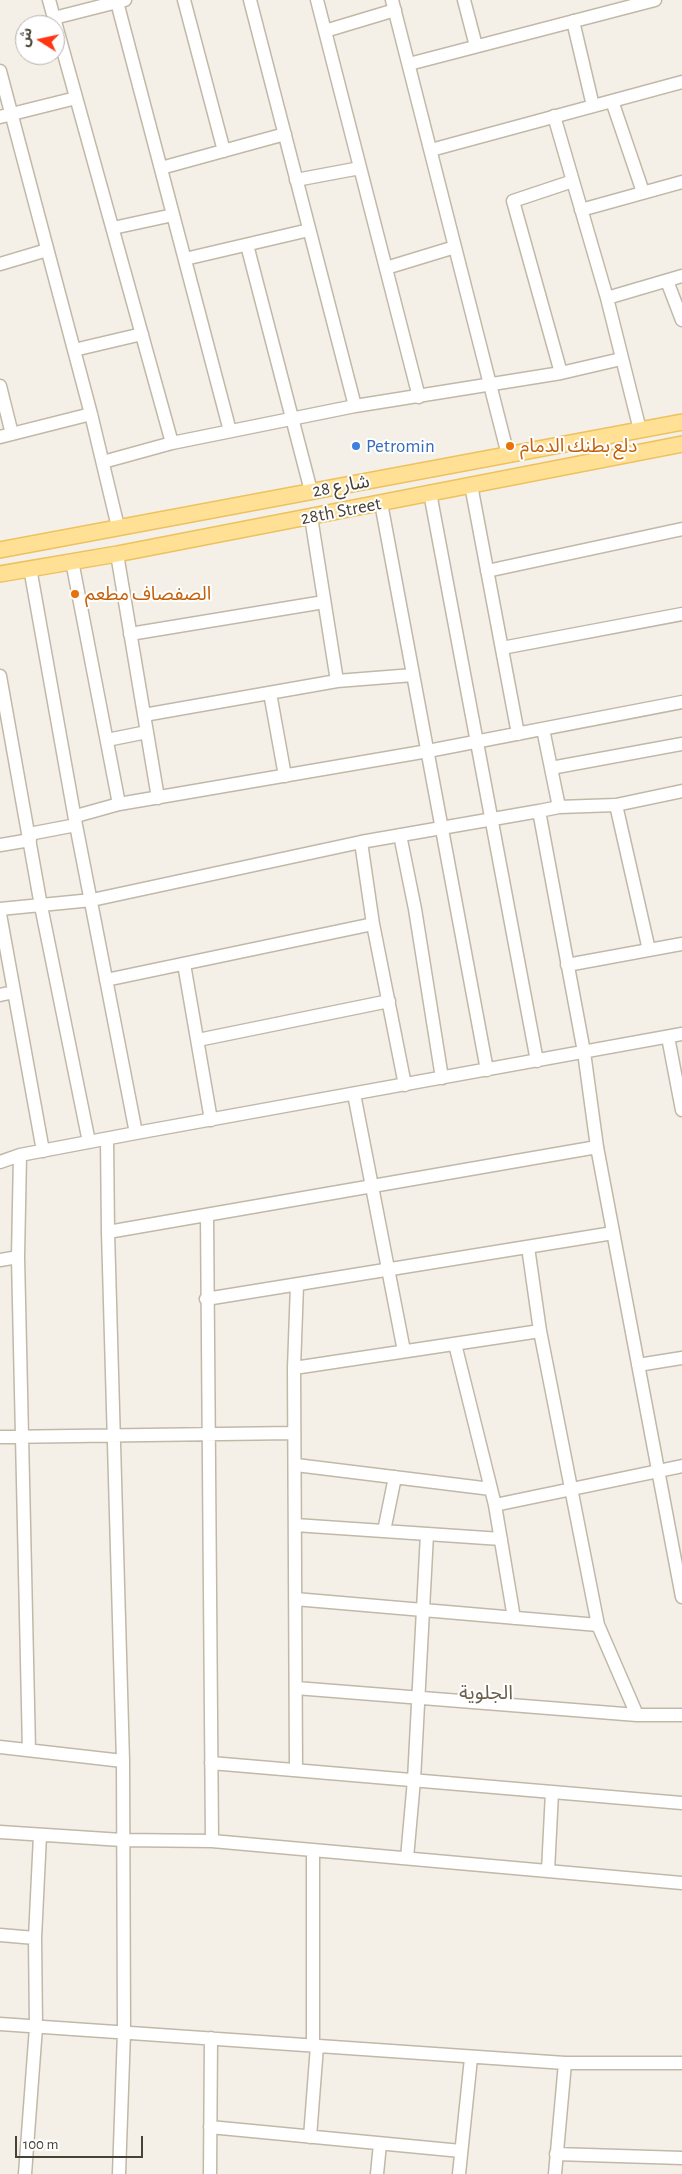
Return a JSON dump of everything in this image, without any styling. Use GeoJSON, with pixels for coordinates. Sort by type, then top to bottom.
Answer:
{"type":"FeatureCollection","features":[{"type":"Feature","properties":{"kind":"main road","name":"شارع 28"},"geometry":{"type":"LineString","coordinates":[[0,550],[682,422]]}},
{"type":"Feature","properties":{"kind":"main road","name":"28th Street"},"geometry":{"type":"LineString","coordinates":[[0,574],[117,554],[682,444]]}},
{"type":"Feature","properties":{"kind":"street"},"geometry":{"type":"LineString","coordinates":[[50,0],[53,15]]}},
{"type":"Feature","properties":{"kind":"street"},"geometry":{"type":"LineString","coordinates":[[184,0],[224,151]]}},
{"type":"Feature","properties":{"kind":"street"},"geometry":{"type":"LineString","coordinates":[[250,0],[355,406]]}},
{"type":"Feature","properties":{"kind":"street"},"geometry":{"type":"LineString","coordinates":[[317,0],[419,398]]}},
{"type":"Feature","properties":{"kind":"street"},"geometry":{"type":"LineString","coordinates":[[464,0],[476,46]]}},
{"type":"Feature","properties":{"kind":"street"},"geometry":{"type":"LineString","coordinates":[[409,64],[638,2],[655,0]]}},
{"type":"Feature","properties":{"kind":"street"},"geometry":{"type":"LineString","coordinates":[[65,15],[121,1],[161,168],[230,431]]}},
{"type":"Feature","properties":{"kind":"street"},"geometry":{"type":"LineString","coordinates":[[325,31],[394,5],[508,455]]}},
{"type":"Feature","properties":{"kind":"street"},"geometry":{"type":"LineString","coordinates":[[573,21],[593,106]]}},
{"type":"Feature","properties":{"kind":"street"},"geometry":{"type":"LineString","coordinates":[[65,58],[172,443]]}},
{"type":"Feature","properties":{"kind":"street"},"geometry":{"type":"LineString","coordinates":[[0,71],[6,116],[47,250],[91,414],[118,527]]}},
{"type":"Feature","properties":{"kind":"street"},"geometry":{"type":"LineString","coordinates":[[431,150],[682,82]]}},
{"type":"Feature","properties":{"kind":"street"},"geometry":{"type":"LineString","coordinates":[[6,116],[76,98]]}},
{"type":"Feature","properties":{"kind":"street"},"geometry":{"type":"LineString","coordinates":[[612,101],[644,192]]}},
{"type":"Feature","properties":{"kind":"street"},"geometry":{"type":"LineString","coordinates":[[554,116],[606,298],[640,430]]}},
{"type":"Feature","properties":{"kind":"street"},"geometry":{"type":"LineString","coordinates":[[161,168],[285,134]]}},
{"type":"Feature","properties":{"kind":"street"},"geometry":{"type":"LineString","coordinates":[[296,180],[360,168]]}},
{"type":"Feature","properties":{"kind":"street"},"geometry":{"type":"LineString","coordinates":[[561,373],[513,201],[573,180]]}},
{"type":"Feature","properties":{"kind":"street"},"geometry":{"type":"LineString","coordinates":[[581,210],[682,182]]}},
{"type":"Feature","properties":{"kind":"street"},"geometry":{"type":"LineString","coordinates":[[112,228],[173,215]]}},
{"type":"Feature","properties":{"kind":"street"},"geometry":{"type":"LineString","coordinates":[[185,259],[309,230]]}},
{"type":"Feature","properties":{"kind":"street"},"geometry":{"type":"LineString","coordinates":[[247,245],[311,491]]}},
{"type":"Feature","properties":{"kind":"street"},"geometry":{"type":"LineString","coordinates":[[386,268],[456,247]]}},
{"type":"Feature","properties":{"kind":"street"},"geometry":{"type":"LineString","coordinates":[[0,264],[47,250]]}},
{"type":"Feature","properties":{"kind":"street"},"geometry":{"type":"LineString","coordinates":[[606,298],[682,276]]}},
{"type":"Feature","properties":{"kind":"street"},"geometry":{"type":"LineString","coordinates":[[667,281],[682,320]]}},
{"type":"Feature","properties":{"kind":"street"},"geometry":{"type":"LineString","coordinates":[[74,350],[142,334]]}},
{"type":"Feature","properties":{"kind":"street"},"geometry":{"type":"LineString","coordinates":[[103,462],[172,443],[355,406],[419,398],[561,373],[621,360]]}},
{"type":"Feature","properties":{"kind":"street"},"geometry":{"type":"LineString","coordinates":[[0,386],[6,436],[91,414]]}},
{"type":"Feature","properties":{"kind":"street"},"geometry":{"type":"LineString","coordinates":[[470,486],[518,734]]}},
{"type":"Feature","properties":{"kind":"street"},"geometry":{"type":"LineString","coordinates":[[430,494],[537,1061]]}},
{"type":"Feature","properties":{"kind":"street"},"geometry":{"type":"LineString","coordinates":[[381,503],[487,1070]]}},
{"type":"Feature","properties":{"kind":"street"},"geometry":{"type":"LineString","coordinates":[[311,517],[337,680]]}},
{"type":"Feature","properties":{"kind":"street"},"geometry":{"type":"LineString","coordinates":[[487,571],[682,529]]}},
{"type":"Feature","properties":{"kind":"street"},"geometry":{"type":"LineString","coordinates":[[117,554],[158,798]]}},
{"type":"Feature","properties":{"kind":"street"},"geometry":{"type":"LineString","coordinates":[[72,562],[119,804]]}},
{"type":"Feature","properties":{"kind":"street"},"geometry":{"type":"LineString","coordinates":[[30,568],[136,1133]]}},
{"type":"Feature","properties":{"kind":"street"},"geometry":{"type":"LineString","coordinates":[[130,634],[324,602]]}},
{"type":"Feature","properties":{"kind":"street"},"geometry":{"type":"LineString","coordinates":[[502,648],[682,614]]}},
{"type":"Feature","properties":{"kind":"street"},"geometry":{"type":"LineString","coordinates":[[144,715],[337,680],[413,675]]}},
{"type":"Feature","properties":{"kind":"street"},"geometry":{"type":"LineString","coordinates":[[0,676],[41,906],[89,1142]]}},
{"type":"Feature","properties":{"kind":"street"},"geometry":{"type":"LineString","coordinates":[[270,693],[285,776]]}},
{"type":"Feature","properties":{"kind":"street"},"geometry":{"type":"LineString","coordinates":[[0,845],[29,837],[119,804],[428,752],[682,702]]}},
{"type":"Feature","properties":{"kind":"street"},"geometry":{"type":"LineString","coordinates":[[543,729],[559,807]]}},
{"type":"Feature","properties":{"kind":"street"},"geometry":{"type":"LineString","coordinates":[[107,740],[147,732]]}},
{"type":"Feature","properties":{"kind":"street"},"geometry":{"type":"LineString","coordinates":[[551,768],[682,744]]}},
{"type":"Feature","properties":{"kind":"street"},"geometry":{"type":"LineString","coordinates":[[0,909],[92,900],[362,842],[490,818],[559,807],[616,805],[682,791]]}},
{"type":"Feature","properties":{"kind":"street"},"geometry":{"type":"LineString","coordinates":[[616,805],[649,950]]}},
{"type":"Feature","properties":{"kind":"street"},"geometry":{"type":"LineString","coordinates":[[539,811],[584,1052],[597,1147],[682,1597]]}},
{"type":"Feature","properties":{"kind":"street"},"geometry":{"type":"LineString","coordinates":[[400,835],[442,1078]]}},
{"type":"Feature","properties":{"kind":"street"},"geometry":{"type":"LineString","coordinates":[[362,842],[374,924],[405,1085]]}},
{"type":"Feature","properties":{"kind":"street"},"geometry":{"type":"LineString","coordinates":[[0,914],[43,1151]]}},
{"type":"Feature","properties":{"kind":"street"},"geometry":{"type":"LineString","coordinates":[[106,980],[374,924]]}},
{"type":"Feature","properties":{"kind":"street"},"geometry":{"type":"LineString","coordinates":[[567,965],[682,944]]}},
{"type":"Feature","properties":{"kind":"street"},"geometry":{"type":"LineString","coordinates":[[184,964],[210,1120]]}},
{"type":"Feature","properties":{"kind":"street"},"geometry":{"type":"LineString","coordinates":[[0,995],[14,992]]}},
{"type":"Feature","properties":{"kind":"street"},"geometry":{"type":"LineString","coordinates":[[198,1040],[389,1001]]}},
{"type":"Feature","properties":{"kind":"street"},"geometry":{"type":"LineString","coordinates":[[0,1162],[20,1155],[136,1133],[682,1034]]}},
{"type":"Feature","properties":{"kind":"street"},"geometry":{"type":"LineString","coordinates":[[668,1037],[682,1110]]}},
{"type":"Feature","properties":{"kind":"street"},"geometry":{"type":"LineString","coordinates":[[354,1094],[404,1351]]}},
{"type":"Feature","properties":{"kind":"street"},"geometry":{"type":"LineString","coordinates":[[107,1139],[123,1761],[124,2032],[119,2174]]}},
{"type":"Feature","properties":{"kind":"street"},"geometry":{"type":"LineString","coordinates":[[108,1232],[597,1147]]}},
{"type":"Feature","properties":{"kind":"street"},"geometry":{"type":"LineString","coordinates":[[20,1155],[18,1257],[29,1750]]}},
{"type":"Feature","properties":{"kind":"street"},"geometry":{"type":"LineString","coordinates":[[207,1215],[206,1299],[212,1841]]}},
{"type":"Feature","properties":{"kind":"street"},"geometry":{"type":"LineString","coordinates":[[206,1299],[613,1233]]}},
{"type":"Feature","properties":{"kind":"street"},"geometry":{"type":"LineString","coordinates":[[528,1247],[540,1331],[598,1625],[637,1715]]}},
{"type":"Feature","properties":{"kind":"street"},"geometry":{"type":"LineString","coordinates":[[0,1260],[18,1257]]}},
{"type":"Feature","properties":{"kind":"street"},"geometry":{"type":"LineString","coordinates":[[296,1770],[296,1465],[294,1368],[297,1285]]}},
{"type":"Feature","properties":{"kind":"street"},"geometry":{"type":"LineString","coordinates":[[294,1368],[540,1331]]}},
{"type":"Feature","properties":{"kind":"street"},"geometry":{"type":"LineString","coordinates":[[455,1344],[495,1505],[514,1618]]}},
{"type":"Feature","properties":{"kind":"street"},"geometry":{"type":"LineString","coordinates":[[638,1365],[682,1358]]}},
{"type":"Feature","properties":{"kind":"street"},"geometry":{"type":"LineString","coordinates":[[0,1437],[294,1433]]}},
{"type":"Feature","properties":{"kind":"street"},"geometry":{"type":"LineString","coordinates":[[296,1465],[491,1489]]}},
{"type":"Feature","properties":{"kind":"street"},"geometry":{"type":"LineString","coordinates":[[495,1505],[682,1466]]}},
{"type":"Feature","properties":{"kind":"street"},"geometry":{"type":"LineString","coordinates":[[384,1531],[396,1477]]}},
{"type":"Feature","properties":{"kind":"street"},"geometry":{"type":"LineString","coordinates":[[295,1525],[501,1540]]}},
{"type":"Feature","properties":{"kind":"street"},"geometry":{"type":"LineString","coordinates":[[407,1858],[414,1780],[427,1534]]}},
{"type":"Feature","properties":{"kind":"street"},"geometry":{"type":"LineString","coordinates":[[295,1600],[598,1625]]}},
{"type":"Feature","properties":{"kind":"street"},"geometry":{"type":"LineString","coordinates":[[296,1688],[637,1715],[682,1715]]}},
{"type":"Feature","properties":{"kind":"street"},"geometry":{"type":"LineString","coordinates":[[0,1747],[123,1761]]}},
{"type":"Feature","properties":{"kind":"street"},"geometry":{"type":"LineString","coordinates":[[212,1763],[682,1803]]}},
{"type":"Feature","properties":{"kind":"street"},"geometry":{"type":"LineString","coordinates":[[548,1871],[552,1792]]}},
{"type":"Feature","properties":{"kind":"street"},"geometry":{"type":"LineString","coordinates":[[0,1832],[122,1840],[212,1841],[682,1882]]}},
{"type":"Feature","properties":{"kind":"street"},"geometry":{"type":"LineString","coordinates":[[25,2174],[36,2027],[36,1938],[40,1835]]}},
{"type":"Feature","properties":{"kind":"street"},"geometry":{"type":"LineString","coordinates":[[310,2137],[315,2046],[313,1850]]}},
{"type":"Feature","properties":{"kind":"street"},"geometry":{"type":"LineString","coordinates":[[0,1935],[36,1938]]}},
{"type":"Feature","properties":{"kind":"street"},"geometry":{"type":"LineString","coordinates":[[0,2024],[470,2058],[566,2063],[682,2063]]}},
{"type":"Feature","properties":{"kind":"street"},"geometry":{"type":"LineString","coordinates":[[210,2174],[211,2038]]}},
{"type":"Feature","properties":{"kind":"street"},"geometry":{"type":"LineString","coordinates":[[460,2174],[470,2058]]}},
{"type":"Feature","properties":{"kind":"street"},"geometry":{"type":"LineString","coordinates":[[555,2174],[566,2063]]}},
{"type":"Feature","properties":{"kind":"street"},"geometry":{"type":"LineString","coordinates":[[210,2127],[461,2151]]}},
{"type":"Feature","properties":{"kind":"street"},"geometry":{"type":"LineString","coordinates":[[377,2174],[380,2144]]}},
{"type":"Feature","properties":{"kind":"street"},"geometry":{"type":"LineString","coordinates":[[556,2154],[682,2158]]}},
{"type":"Feature","properties":{"kind":"place","name":"Petromin"},"geometry":{"type":"Point","coordinates":[356,446]}},
{"type":"Feature","properties":{"kind":"place","name":"دلع بطنك الدمام"},"geometry":{"type":"Point","coordinates":[510,446]}},
{"type":"Feature","properties":{"kind":"place","name":"الصفصاف مطعم"},"geometry":{"type":"Point","coordinates":[75,594]}},
{"type":"Feature","properties":{"kind":"district","name":"الجلوية"},"geometry":{"type":"Point","coordinates":[486,1693]}}]}
